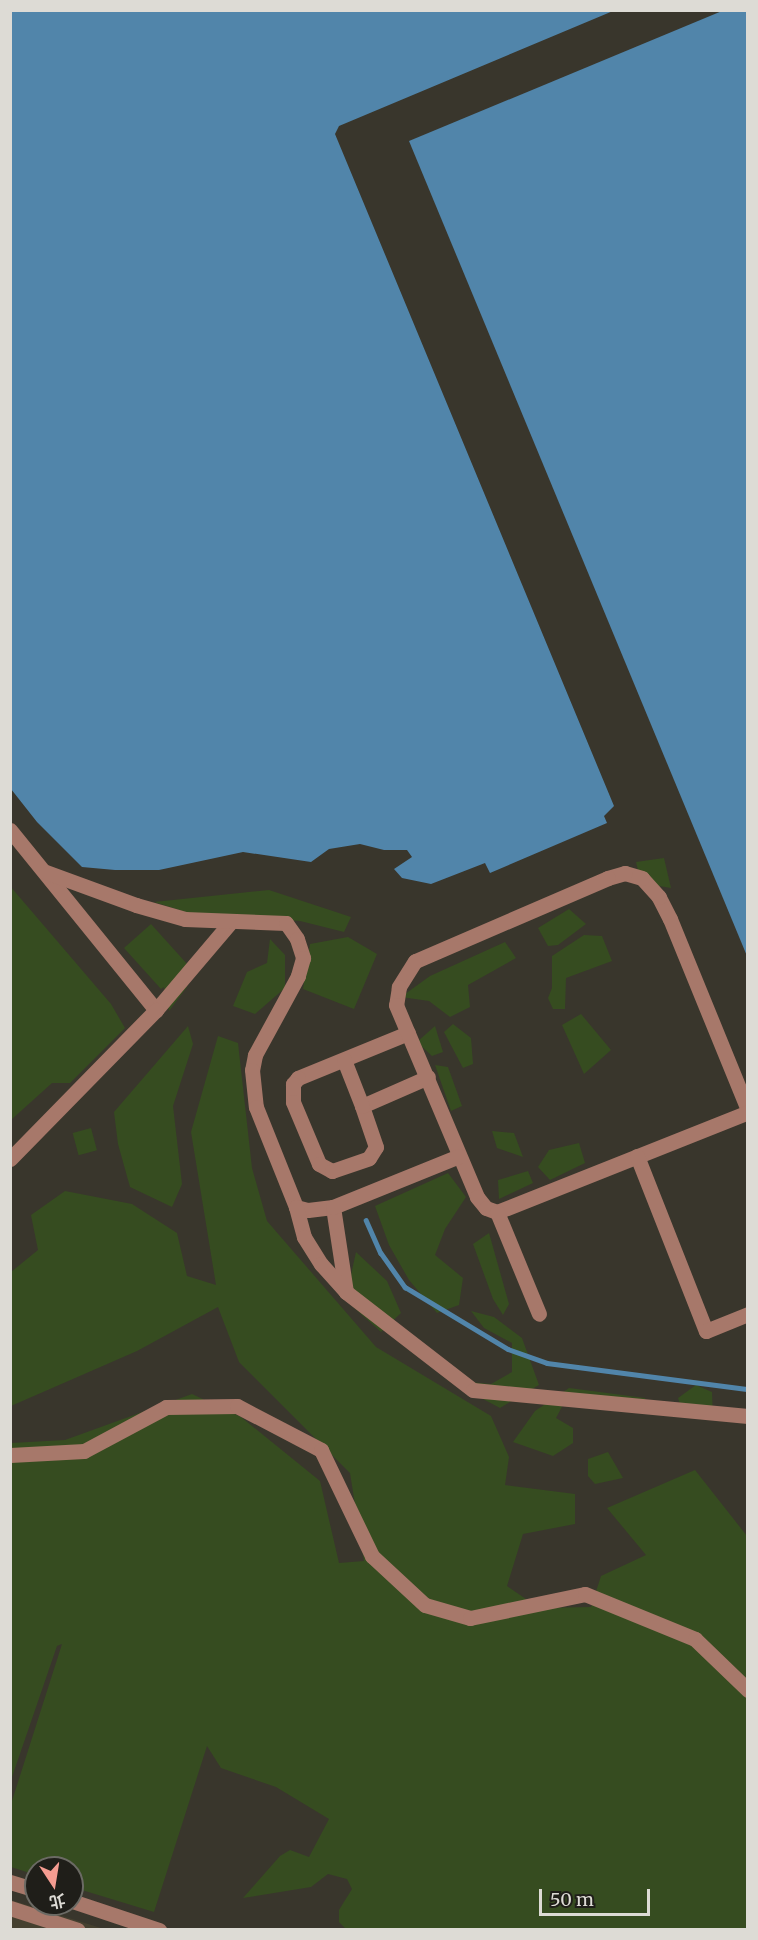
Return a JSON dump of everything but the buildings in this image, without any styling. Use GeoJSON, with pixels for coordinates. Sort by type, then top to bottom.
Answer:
{"type":"FeatureCollection","features":[{"type":"Feature","properties":{"kind":"lane"},"geometry":{"type":"LineString","coordinates":[[10,830],[156,1010]]}},
{"type":"Feature","properties":{"kind":"lane"},"geometry":{"type":"LineString","coordinates":[[46,872],[136,905],[185,919],[229,924],[286,923],[297,939],[303,958],[298,976],[262,1041],[252,1070],[256,1107],[296,1207],[304,1236],[321,1264],[346,1292],[473,1390],[747,1416]]}},
{"type":"Feature","properties":{"kind":"lane"},"geometry":{"type":"LineString","coordinates":[[625,873],[642,878],[659,897],[747,1111],[497,1212],[486,1208],[477,1197],[408,1033],[396,1005],[404,974],[415,961],[625,873]]}},
{"type":"Feature","properties":{"kind":"lane"},"geometry":{"type":"LineString","coordinates":[[10,1159],[156,1010],[229,924]]}},
{"type":"Feature","properties":{"kind":"lane"},"geometry":{"type":"LineString","coordinates":[[344,1060],[362,1106],[375,1153],[342,1169],[325,1169],[319,1164],[291,1091],[298,1078],[408,1033]]}},
{"type":"Feature","properties":{"kind":"lane"},"geometry":{"type":"LineString","coordinates":[[362,1106],[428,1077]]}},
{"type":"Feature","properties":{"kind":"lane"},"geometry":{"type":"LineString","coordinates":[[296,1207],[308,1210],[333,1207],[459,1156]]}},
{"type":"Feature","properties":{"kind":"lane"},"geometry":{"type":"LineString","coordinates":[[637,1156],[706,1331],[747,1314]]}},
{"type":"Feature","properties":{"kind":"lane"},"geometry":{"type":"LineString","coordinates":[[333,1207],[346,1292]]}},
{"type":"Feature","properties":{"kind":"lane"},"geometry":{"type":"LineString","coordinates":[[497,1212],[539,1314]]}},
{"type":"Feature","properties":{"kind":"lane"},"geometry":{"type":"LineString","coordinates":[[10,1455],[84,1451],[166,1407],[237,1406],[321,1450],[372,1556],[425,1605],[470,1618],[585,1594],[695,1639],[747,1690]]}},
{"type":"Feature","properties":{"kind":"lane"},"geometry":{"type":"LineString","coordinates":[[84,1905],[159,1929]]}},
{"type":"Feature","properties":{"kind":"lane"},"geometry":{"type":"LineString","coordinates":[[10,1908],[78,1929]]}},
{"type":"Feature","properties":{"kind":"shaded area"},"geometry":{"type":"Polygon","coordinates":[[[11,1900],[24,1904],[24,1916],[62,1916],[104,1929],[11,1929],[11,1900]]]}},
{"type":"Feature","properties":{"kind":"green space"},"geometry":{"type":"Polygon","coordinates":[[[664,858],[671,888],[641,883],[636,862],[664,858]]]}},
{"type":"Feature","properties":{"kind":"green space"},"geometry":{"type":"Polygon","coordinates":[[[10,886],[111,1004],[125,1028],[70,1083],[52,1083],[11,1120],[10,886]]]}},
{"type":"Feature","properties":{"kind":"green space"},"geometry":{"type":"Polygon","coordinates":[[[269,890],[351,917],[344,932],[300,921],[189,913],[154,902],[269,890]]]}},
{"type":"Feature","properties":{"kind":"green space"},"geometry":{"type":"Polygon","coordinates":[[[569,909],[586,924],[558,945],[548,946],[538,928],[569,909]]]}},
{"type":"Feature","properties":{"kind":"green space"},"geometry":{"type":"Polygon","coordinates":[[[151,924],[188,965],[187,987],[169,1011],[164,987],[161,989],[124,948],[151,924]]]}},
{"type":"Feature","properties":{"kind":"green space"},"geometry":{"type":"Polygon","coordinates":[[[584,935],[602,936],[612,961],[566,978],[565,1009],[553,1009],[548,998],[552,988],[552,956],[584,935]]]}},
{"type":"Feature","properties":{"kind":"green space"},"geometry":{"type":"Polygon","coordinates":[[[348,937],[377,954],[354,1009],[303,989],[310,944],[348,937]]]}},
{"type":"Feature","properties":{"kind":"green space"},"geometry":{"type":"Polygon","coordinates":[[[270,939],[285,955],[285,988],[255,1014],[233,1006],[247,972],[267,963],[270,939]]]}},
{"type":"Feature","properties":{"kind":"green space"},"geometry":{"type":"Polygon","coordinates":[[[505,942],[516,958],[468,985],[470,1007],[450,1017],[429,1001],[401,997],[430,976],[505,942]]]}},
{"type":"Feature","properties":{"kind":"green space"},"geometry":{"type":"Polygon","coordinates":[[[581,1014],[611,1050],[584,1074],[562,1025],[581,1014]]]}},
{"type":"Feature","properties":{"kind":"green space"},"geometry":{"type":"Polygon","coordinates":[[[453,1024],[471,1038],[473,1064],[463,1068],[444,1032],[453,1024]]]}},
{"type":"Feature","properties":{"kind":"green space"},"geometry":{"type":"Polygon","coordinates":[[[188,1026],[193,1044],[173,1106],[182,1184],[172,1207],[130,1187],[118,1144],[114,1112],[188,1026]]]}},
{"type":"Feature","properties":{"kind":"green space"},"geometry":{"type":"Polygon","coordinates":[[[435,1026],[443,1052],[432,1056],[417,1042],[435,1026]]]}},
{"type":"Feature","properties":{"kind":"green space"},"geometry":{"type":"Polygon","coordinates":[[[218,1036],[238,1043],[252,1168],[267,1221],[376,1347],[491,1416],[509,1457],[505,1485],[575,1494],[575,1524],[523,1534],[507,1586],[539,1608],[591,1607],[601,1576],[646,1555],[607,1508],[695,1470],[747,1536],[747,1929],[346,1929],[339,1922],[339,1910],[352,1889],[347,1879],[328,1874],[311,1887],[243,1898],[280,1856],[290,1850],[309,1857],[329,1819],[276,1787],[221,1768],[207,1746],[154,1912],[84,1891],[84,1856],[24,1856],[24,1871],[11,1867],[11,1804],[62,1644],[57,1646],[11,1780],[11,1443],[65,1440],[192,1394],[241,1417],[320,1481],[339,1563],[364,1561],[350,1473],[239,1362],[218,1307],[137,1351],[11,1406],[11,1272],[38,1250],[31,1215],[65,1191],[132,1204],[177,1233],[187,1276],[216,1285],[191,1132],[218,1036]]]}},
{"type":"Feature","properties":{"kind":"green space"},"geometry":{"type":"Polygon","coordinates":[[[435,1065],[448,1067],[462,1106],[451,1111],[435,1065]]]}},
{"type":"Feature","properties":{"kind":"green space"},"geometry":{"type":"Polygon","coordinates":[[[91,1128],[97,1150],[79,1155],[73,1133],[91,1128]]]}},
{"type":"Feature","properties":{"kind":"green space"},"geometry":{"type":"Polygon","coordinates":[[[492,1131],[514,1133],[523,1157],[497,1148],[492,1131]]]}},
{"type":"Feature","properties":{"kind":"green space"},"geometry":{"type":"Polygon","coordinates":[[[579,1143],[585,1163],[550,1180],[538,1167],[549,1150],[579,1143]]]}},
{"type":"Feature","properties":{"kind":"green space"},"geometry":{"type":"Polygon","coordinates":[[[528,1171],[533,1183],[499,1199],[498,1180],[528,1171]]]}},
{"type":"Feature","properties":{"kind":"green space"},"geometry":{"type":"Polygon","coordinates":[[[448,1173],[466,1197],[445,1229],[435,1255],[463,1278],[459,1305],[437,1313],[409,1280],[389,1245],[375,1206],[448,1173]]]}},
{"type":"Feature","properties":{"kind":"green space"},"geometry":{"type":"Polygon","coordinates":[[[489,1233],[509,1304],[503,1315],[493,1299],[473,1244],[489,1233]]]}},
{"type":"Feature","properties":{"kind":"green space"},"geometry":{"type":"Polygon","coordinates":[[[356,1252],[387,1281],[401,1313],[381,1332],[352,1306],[351,1275],[356,1252]]]}},
{"type":"Feature","properties":{"kind":"green space"},"geometry":{"type":"Polygon","coordinates":[[[471,1311],[494,1317],[522,1338],[539,1385],[500,1408],[447,1380],[491,1384],[512,1372],[512,1343],[484,1328],[471,1311]]]}},
{"type":"Feature","properties":{"kind":"green space"},"geometry":{"type":"Polygon","coordinates":[[[696,1385],[712,1392],[713,1418],[684,1416],[678,1398],[696,1385]]]}},
{"type":"Feature","properties":{"kind":"green space"},"geometry":{"type":"Polygon","coordinates":[[[569,1388],[645,1398],[648,1414],[564,1403],[556,1418],[573,1428],[573,1443],[553,1456],[513,1442],[535,1411],[569,1388]]]}},
{"type":"Feature","properties":{"kind":"green space"},"geometry":{"type":"Polygon","coordinates":[[[608,1452],[623,1478],[595,1484],[588,1476],[588,1459],[608,1452]]]}},
{"type":"Feature","properties":{"kind":"water"},"geometry":{"type":"Polygon","coordinates":[[[11,10],[613,11],[339,126],[335,134],[614,806],[604,816],[607,823],[490,873],[485,863],[431,884],[402,878],[394,869],[412,857],[407,850],[384,850],[360,844],[329,849],[311,862],[243,852],[159,870],[115,870],[82,867],[37,822],[11,789],[11,10]]]}},
{"type":"Feature","properties":{"kind":"water"},"geometry":{"type":"Polygon","coordinates":[[[722,11],[748,11],[747,956],[409,141],[722,11]]]}},
{"type":"Feature","properties":{"kind":"waterway"},"geometry":{"type":"LineString","coordinates":[[366,1220],[381,1253],[405,1287],[508,1349],[547,1363],[748,1389]]}}]}
